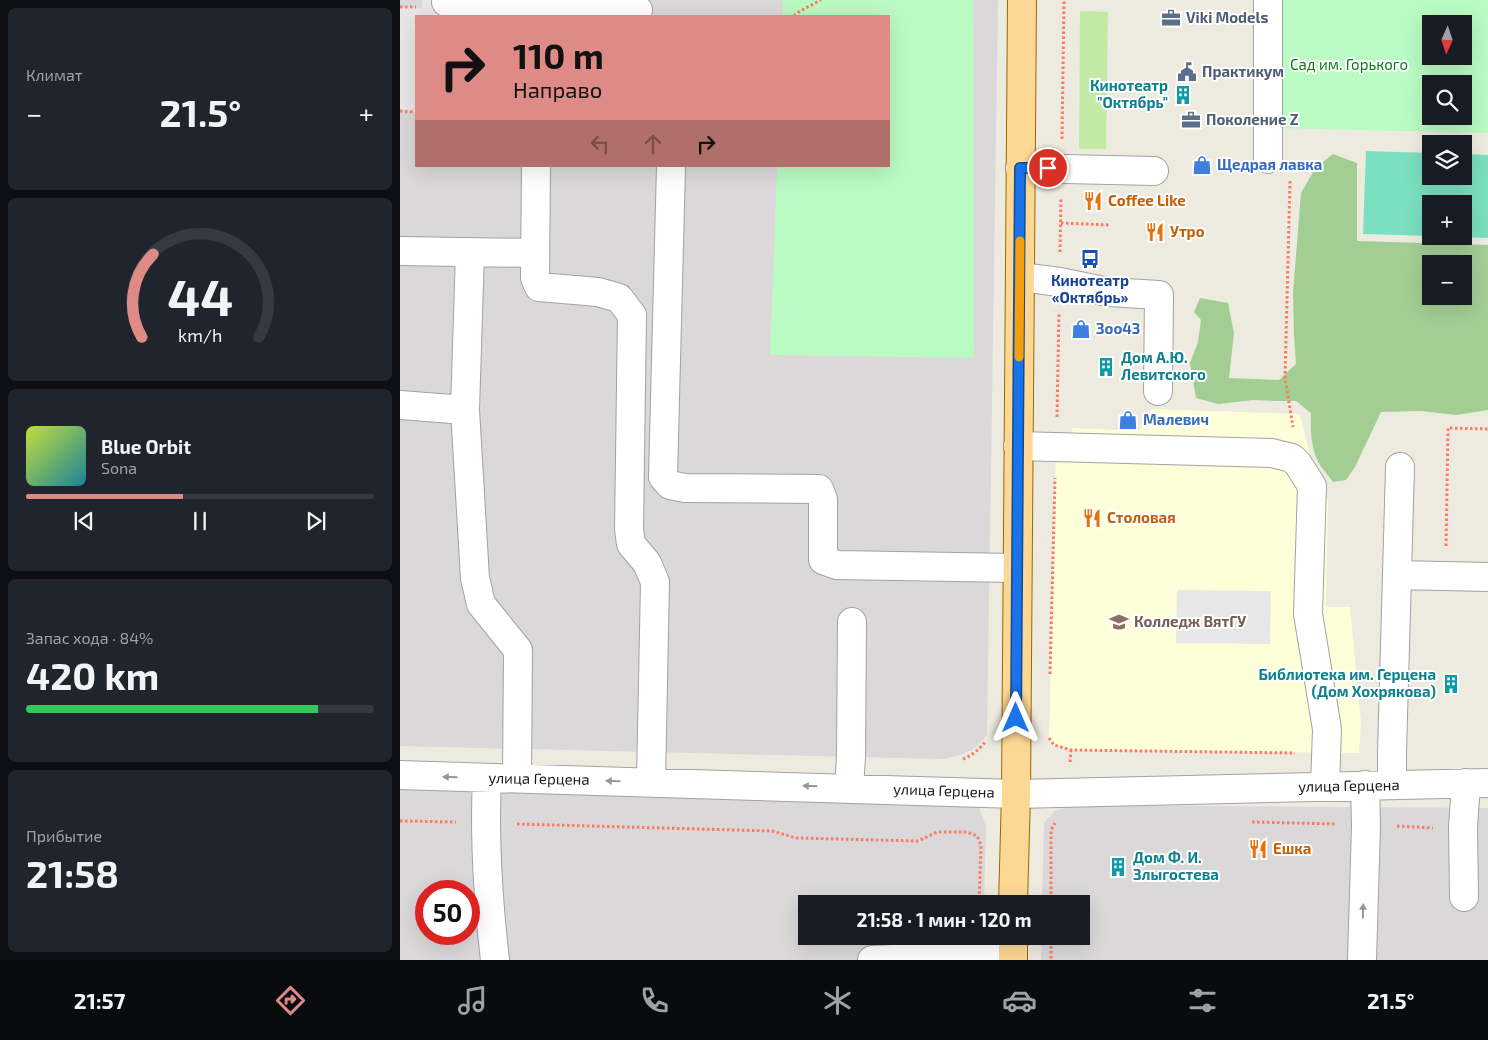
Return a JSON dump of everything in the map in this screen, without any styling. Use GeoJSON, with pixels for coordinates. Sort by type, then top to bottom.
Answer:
{"type":"FeatureCollection","features":[{"type":"Feature","properties":{"kind":"main road"},"geometry":{"type":"LineString","coordinates":[[1013,895],[1016,794],[1022,0]]}},
{"type":"Feature","properties":{"kind":"street"},"geometry":{"type":"LineString","coordinates":[[1268,0],[1268,159]]}},
{"type":"Feature","properties":{"kind":"street"},"geometry":{"type":"LineString","coordinates":[[445,6],[638,10]]}},
{"type":"Feature","properties":{"kind":"street"},"geometry":{"type":"LineString","coordinates":[[536,167],[534,278],[538,287],[598,292],[619,298],[632,315],[629,529],[631,544],[648,564],[655,582],[651,782]]}},
{"type":"Feature","properties":{"kind":"street"},"geometry":{"type":"LineString","coordinates":[[671,167],[662,477],[670,485],[685,488],[819,489],[823,499],[823,560],[837,565],[1017,568]]}},
{"type":"Feature","properties":{"kind":"street"},"geometry":{"type":"LineString","coordinates":[[1020,168],[1154,171]]}},
{"type":"Feature","properties":{"kind":"street"},"geometry":{"type":"LineString","coordinates":[[400,250],[535,253]]}},
{"type":"Feature","properties":{"kind":"street"},"geometry":{"type":"LineString","coordinates":[[470,252],[465,410],[475,578],[481,604],[518,650],[517,778]]}},
{"type":"Feature","properties":{"kind":"street"},"geometry":{"type":"LineString","coordinates":[[1020,277],[1060,282],[1108,292],[1159,295],[1158,391]]}},
{"type":"Feature","properties":{"kind":"street"},"geometry":{"type":"LineString","coordinates":[[400,404],[465,410]]}},
{"type":"Feature","properties":{"kind":"street"},"geometry":{"type":"LineString","coordinates":[[1018,446],[1272,453],[1292,458],[1298,464],[1312,486],[1308,614],[1326,729],[1326,786]]}},
{"type":"Feature","properties":{"kind":"street"},"geometry":{"type":"LineString","coordinates":[[1392,784],[1400,467]]}},
{"type":"Feature","properties":{"kind":"street"},"geometry":{"type":"LineString","coordinates":[[1397,575],[1488,577]]}},
{"type":"Feature","properties":{"kind":"street"},"geometry":{"type":"LineString","coordinates":[[849,788],[852,622]]}},
{"type":"Feature","properties":{"kind":"street","name":"улица Герцена"},"geometry":{"type":"LineString","coordinates":[[400,775],[1016,794],[1477,783]]}},
{"type":"Feature","properties":{"kind":"street"},"geometry":{"type":"LineString","coordinates":[[487,778],[485,823],[489,909],[495,960]]}},
{"type":"Feature","properties":{"kind":"street"},"geometry":{"type":"LineString","coordinates":[[1464,897],[1463,828],[1477,783]]}},
{"type":"Feature","properties":{"kind":"street"},"geometry":{"type":"LineString","coordinates":[[1362,960],[1366,826],[1365,785]]}},
{"type":"Feature","properties":{"kind":"street"},"geometry":{"type":"LineString","coordinates":[[872,960],[980,954],[1013,950]]}},
{"type":"Feature","properties":{"kind":"path"},"geometry":{"type":"LineString","coordinates":[[795,15],[821,0]]}},
{"type":"Feature","properties":{"kind":"path"},"geometry":{"type":"LineString","coordinates":[[1050,681],[1060,282],[1064,0]]}},
{"type":"Feature","properties":{"kind":"path"},"geometry":{"type":"LineString","coordinates":[[400,111],[415,112]]}},
{"type":"Feature","properties":{"kind":"path"},"geometry":{"type":"LineString","coordinates":[[1268,159],[1290,171],[1285,378],[1298,464]]}},
{"type":"Feature","properties":{"kind":"path"},"geometry":{"type":"LineString","coordinates":[[1061,224],[1110,225]]}},
{"type":"Feature","properties":{"kind":"path"},"geometry":{"type":"LineString","coordinates":[[1446,553],[1448,428],[1488,429]]}},
{"type":"Feature","properties":{"kind":"path"},"geometry":{"type":"LineString","coordinates":[[1049,730],[1048,739],[1054,745],[1071,750],[1326,754]]}},
{"type":"Feature","properties":{"kind":"path"},"geometry":{"type":"LineString","coordinates":[[1051,895],[1050,830],[1055,822],[1062,820]]}},
{"type":"Feature","properties":{"kind":"path"},"geometry":{"type":"LineString","coordinates":[[400,821],[485,823]]}},
{"type":"Feature","properties":{"kind":"path"},"geometry":{"type":"LineString","coordinates":[[1251,822],[1463,828]]}},
{"type":"Feature","properties":{"kind":"path"},"geometry":{"type":"LineString","coordinates":[[534,824],[772,832],[796,838],[918,841],[937,832],[967,832],[977,836],[981,845],[979,895]]}},
{"type":"Feature","properties":{"kind":"path"},"geometry":{"type":"LineString","coordinates":[[1051,945],[1051,960]]}},
{"type":"Feature","properties":{"kind":"shaded area"},"geometry":{"type":"Polygon","coordinates":[[[400,0],[998,0],[987,735],[974,749],[944,759],[400,746],[400,0]]]}},
{"type":"Feature","properties":{"kind":"shaded area"},"geometry":{"type":"Polygon","coordinates":[[[422,0],[437,0],[587,15],[415,15],[415,112],[400,111],[400,7],[422,8],[422,0]]]}},
{"type":"Feature","properties":{"kind":"shaded area"},"geometry":{"type":"Polygon","coordinates":[[[1152,409],[1300,414],[1320,498],[1328,499],[1326,607],[1350,607],[1361,723],[1359,753],[1076,750],[1054,745],[1049,739],[1056,447],[1074,447],[1072,428],[1139,431],[1152,409]]]}},
{"type":"Feature","properties":{"kind":"shaded area"},"geometry":{"type":"Polygon","coordinates":[[[1177,590],[1271,591],[1270,644],[1176,643],[1177,590]]]}},
{"type":"Feature","properties":{"kind":"shaded area"},"geometry":{"type":"Polygon","coordinates":[[[400,773],[974,795],[986,826],[984,895],[798,895],[798,945],[984,945],[984,960],[400,960],[400,773]]]}},
{"type":"Feature","properties":{"kind":"shaded area"},"geometry":{"type":"Polygon","coordinates":[[[1075,805],[1488,808],[1488,960],[1041,960],[1042,945],[1090,945],[1090,895],[1042,895],[1044,823],[1055,811],[1075,805]]]}},
{"type":"Feature","properties":{"kind":"green space"},"geometry":{"type":"Polygon","coordinates":[[[783,0],[973,0],[974,358],[770,355],[777,167],[890,167],[890,15],[782,15],[783,0]]]}},
{"type":"Feature","properties":{"kind":"green space","name":"Сад им. Горького"},"geometry":{"type":"Polygon","coordinates":[[[1277,0],[1488,0],[1488,133],[1274,128],[1277,0]]]}},
{"type":"Feature","properties":{"kind":"green space"},"geometry":{"type":"Polygon","coordinates":[[[1080,11],[1108,12],[1106,149],[1079,149],[1080,11]]]}},
{"type":"Feature","properties":{"kind":"green space"},"geometry":{"type":"Polygon","coordinates":[[[1366,151],[1422,153],[1422,185],[1472,185],[1472,154],[1488,155],[1488,238],[1472,237],[1472,195],[1422,195],[1422,236],[1363,234],[1366,151]]]}},
{"type":"Feature","properties":{"kind":"green space"},"geometry":{"type":"Polygon","coordinates":[[[1333,154],[1357,163],[1357,241],[1422,243],[1422,245],[1488,245],[1488,410],[1456,415],[1421,411],[1381,412],[1355,467],[1346,480],[1333,482],[1320,465],[1313,447],[1311,413],[1296,401],[1253,400],[1218,404],[1196,398],[1190,363],[1198,342],[1201,320],[1194,312],[1200,298],[1228,303],[1234,333],[1229,378],[1279,380],[1296,364],[1293,293],[1301,193],[1316,167],[1333,154]]]}},
{"type":"Feature","properties":{"kind":"slow traffic"},"geometry":{"type":"LineString","coordinates":[[1019,357],[1020,241]]}},
{"type":"Feature","properties":{"kind":"place","name":"Viki Models"},"geometry":{"type":"Point","coordinates":[1171,18]}},
{"type":"Feature","properties":{"kind":"place","name":"Практикум"},"geometry":{"type":"Point","coordinates":[1187,72]}},
{"type":"Feature","properties":{"kind":"place","name":"Кинотеатр \"Октябрь\""},"geometry":{"type":"Point","coordinates":[1183,95]}},
{"type":"Feature","properties":{"kind":"place","name":"Поколение Z"},"geometry":{"type":"Point","coordinates":[1191,120]}},
{"type":"Feature","properties":{"kind":"place","name":"Щедрая лавка"},"geometry":{"type":"Point","coordinates":[1202,165]}},
{"type":"Feature","properties":{"kind":"place","name":"Coffee Like"},"geometry":{"type":"Point","coordinates":[1093,201]}},
{"type":"Feature","properties":{"kind":"place","name":"Утро"},"geometry":{"type":"Point","coordinates":[1155,232]}},
{"type":"Feature","properties":{"kind":"place","name":"Кинотеатр «Октябрь»"},"geometry":{"type":"Point","coordinates":[1090,259]}},
{"type":"Feature","properties":{"kind":"place","name":"Зоо43"},"geometry":{"type":"Point","coordinates":[1081,329]}},
{"type":"Feature","properties":{"kind":"place","name":"Дом А.Ю. Левитского"},"geometry":{"type":"Point","coordinates":[1106,367]}},
{"type":"Feature","properties":{"kind":"place","name":"Малевич"},"geometry":{"type":"Point","coordinates":[1128,420]}},
{"type":"Feature","properties":{"kind":"place","name":"Столовая"},"geometry":{"type":"Point","coordinates":[1092,518]}},
{"type":"Feature","properties":{"kind":"place","name":"Колледж ВятГУ"},"geometry":{"type":"Point","coordinates":[1119,622]}},
{"type":"Feature","properties":{"kind":"place","name":"Библиотека им. Герцена (Дом Хохрякова)"},"geometry":{"type":"Point","coordinates":[1451,684]}},
{"type":"Feature","properties":{"kind":"place","name":"Ешка"},"geometry":{"type":"Point","coordinates":[1258,849]}},
{"type":"Feature","properties":{"kind":"place","name":"Дом Ф. И. Злыгостева"},"geometry":{"type":"Point","coordinates":[1118,867]}},
{"type":"Feature","properties":{"kind":"route"},"geometry":{"type":"LineString","coordinates":[[1016,718],[1020,168],[1048,168]]}}]}
